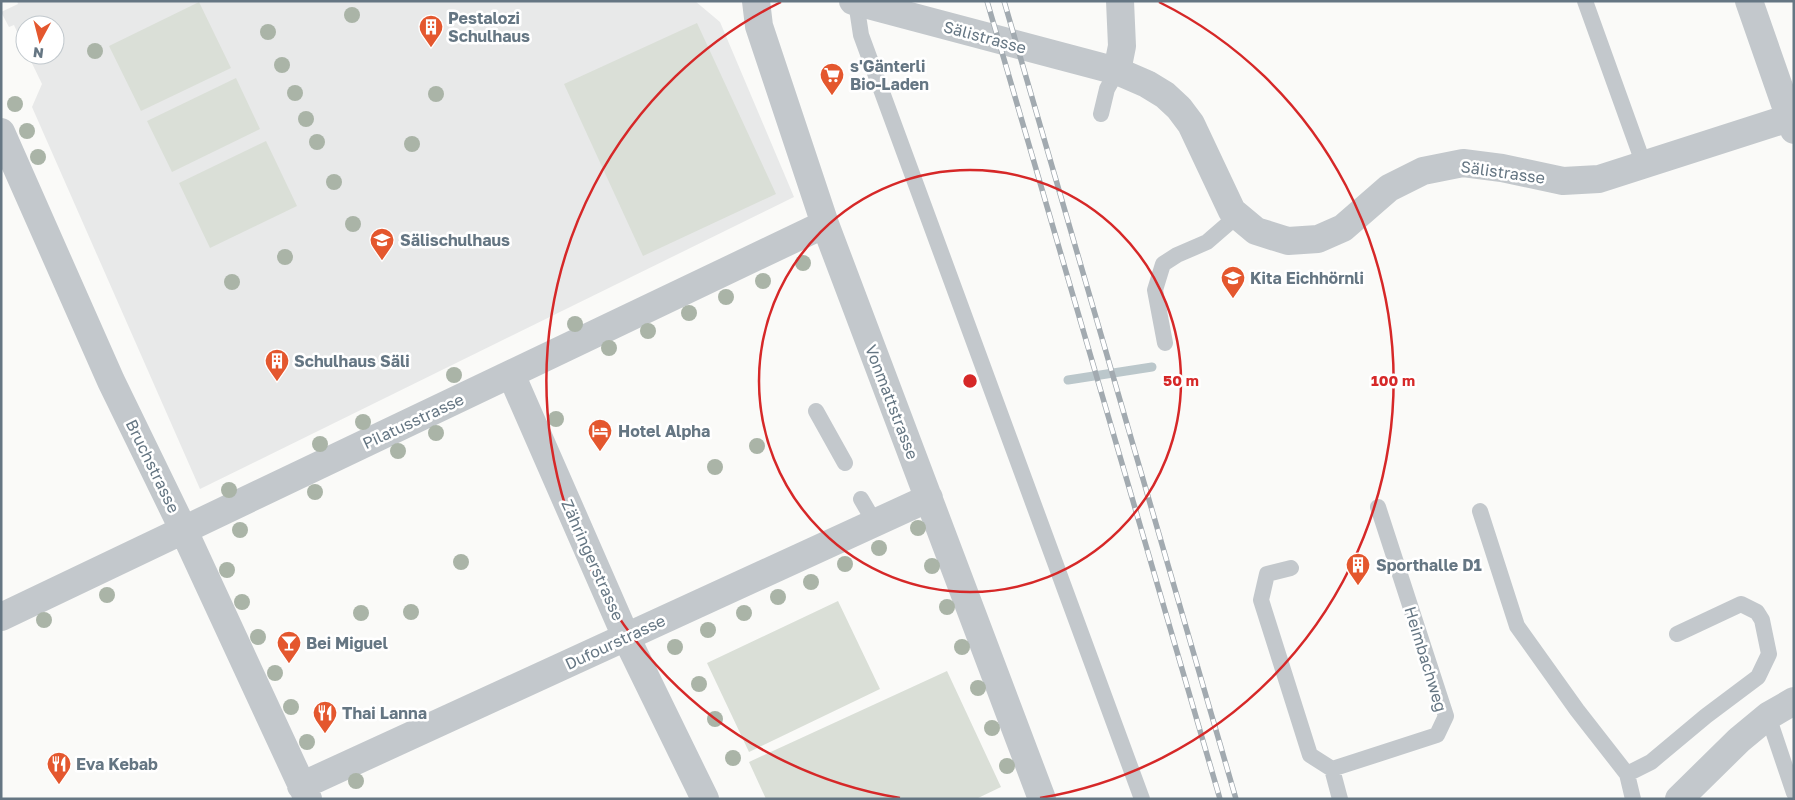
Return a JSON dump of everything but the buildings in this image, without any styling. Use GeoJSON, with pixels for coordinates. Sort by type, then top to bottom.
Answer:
{"type":"FeatureCollection","features":[{"type":"Feature","properties":{"kind":"street","name":"Vonmattstrasse"},"geometry":{"type":"LineString","coordinates":[[756,1],[759,26],[825,224],[1042,799]]}},
{"type":"Feature","properties":{"kind":"street"},"geometry":{"type":"LineString","coordinates":[[1104,68],[1122,46],[1120,1]]}},
{"type":"Feature","properties":{"kind":"street"},"geometry":{"type":"LineString","coordinates":[[1748,1],[1792,124]]}},
{"type":"Feature","properties":{"kind":"street","name":"Sälistrasse"},"geometry":{"type":"LineString","coordinates":[[854,2],[1104,68],[1148,84],[1165,95],[1179,108],[1191,124],[1232,211],[1256,231],[1288,241],[1318,239],[1343,228],[1389,188],[1423,171],[1463,163],[1502,168],[1563,180],[1599,179],[1792,124]]}},
{"type":"Feature","properties":{"kind":"street","name":"Bruchstrasse"},"geometry":{"type":"LineString","coordinates":[[3,142],[305,792]]}},
{"type":"Feature","properties":{"kind":"street","name":"Pilatusstrasse"},"geometry":{"type":"LineString","coordinates":[[1,617],[825,224]]}},
{"type":"Feature","properties":{"kind":"street","name":"Zähringerstrasse"},"geometry":{"type":"LineString","coordinates":[[511,374],[626,637],[705,799]]}},
{"type":"Feature","properties":{"kind":"street","name":"Dufourstrasse"},"geometry":{"type":"LineString","coordinates":[[305,792],[626,637],[929,498]]}},
{"type":"Feature","properties":{"kind":"street"},"geometry":{"type":"LineString","coordinates":[[1679,799],[1738,740],[1768,716],[1794,701]]}},
{"type":"Feature","properties":{"kind":"lane"},"geometry":{"type":"LineString","coordinates":[[1585,1],[1644,165]]}},
{"type":"Feature","properties":{"kind":"lane"},"geometry":{"type":"LineString","coordinates":[[854,2],[861,35],[1142,799]]}},
{"type":"Feature","properties":{"kind":"lane"},"geometry":{"type":"LineString","coordinates":[[1101,114],[1108,89],[1104,68]]}},
{"type":"Feature","properties":{"kind":"lane"},"geometry":{"type":"LineString","coordinates":[[1165,343],[1155,290],[1162,264],[1207,242],[1237,216]]}},
{"type":"Feature","properties":{"kind":"lane"},"geometry":{"type":"LineString","coordinates":[[816,411],[845,463]]}},
{"type":"Feature","properties":{"kind":"lane"},"geometry":{"type":"LineString","coordinates":[[861,499],[875,523]]}},
{"type":"Feature","properties":{"kind":"lane","name":"Heimbachweg"},"geometry":{"type":"LineString","coordinates":[[1332,769],[1437,735],[1446,716],[1378,507]]}},
{"type":"Feature","properties":{"kind":"lane"},"geometry":{"type":"LineString","coordinates":[[1480,511],[1517,626],[1577,710],[1627,774],[1633,799]]}},
{"type":"Feature","properties":{"kind":"lane"},"geometry":{"type":"LineString","coordinates":[[1291,568],[1267,574],[1261,600],[1310,755],[1332,769],[1340,799]]}},
{"type":"Feature","properties":{"kind":"lane"},"geometry":{"type":"LineString","coordinates":[[1627,774],[1651,762],[1706,716],[1758,677],[1768,654],[1762,620],[1757,612],[1741,604],[1677,634]]}},
{"type":"Feature","properties":{"kind":"lane"},"geometry":{"type":"LineString","coordinates":[[1768,716],[1789,765],[1794,793]]}},
{"type":"Feature","properties":{"kind":"shaded area","name":"Sälischulhaus"},"geometry":{"type":"Polygon","coordinates":[[[17,1],[695,1],[720,22],[794,197],[200,489],[32,107],[42,84],[33,65],[65,65],[65,15],[15,15],[15,27],[14,25],[9,27],[1,12],[18,4],[17,1]]]}},
{"type":"Feature","properties":{"kind":"shaded area"},"geometry":{"type":"Polygon","coordinates":[[[199,2],[231,68],[141,111],[109,46],[199,2]]]}},
{"type":"Feature","properties":{"kind":"shaded area"},"geometry":{"type":"Polygon","coordinates":[[[697,23],[776,194],[643,256],[564,84],[697,23]]]}},
{"type":"Feature","properties":{"kind":"shaded area"},"geometry":{"type":"Polygon","coordinates":[[[236,78],[260,129],[172,172],[147,121],[236,78]]]}},
{"type":"Feature","properties":{"kind":"shaded area"},"geometry":{"type":"Polygon","coordinates":[[[266,141],[297,206],[210,248],[179,183],[266,141]]]}},
{"type":"Feature","properties":{"kind":"shaded area"},"geometry":{"type":"Polygon","coordinates":[[[838,601],[880,689],[749,752],[707,663],[838,601]]]}},
{"type":"Feature","properties":{"kind":"shaded area"},"geometry":{"type":"Polygon","coordinates":[[[947,671],[1001,787],[976,799],[766,799],[749,762],[947,671]]]}},
{"type":"Feature","properties":{"kind":"waterway"},"geometry":{"type":"LineString","coordinates":[[1068,380],[1152,367]]}},
{"type":"Feature","properties":{"kind":"railway"},"geometry":{"type":"LineString","coordinates":[[987,1],[1220,799]]}},
{"type":"Feature","properties":{"kind":"railway"},"geometry":{"type":"LineString","coordinates":[[1004,1],[1236,799]]}},
{"type":"Feature","properties":{"kind":"place","name":"Pestalozi Schulhaus"},"geometry":{"type":"Point","coordinates":[431,48]}},
{"type":"Feature","properties":{"kind":"place","name":"s'Gänterli Bio-Laden"},"geometry":{"type":"Point","coordinates":[832,96]}},
{"type":"Feature","properties":{"kind":"place","name":"Sälischulhaus"},"geometry":{"type":"Point","coordinates":[382,261]}},
{"type":"Feature","properties":{"kind":"place","name":"Kita Eichhörnli"},"geometry":{"type":"Point","coordinates":[1233,299]}},
{"type":"Feature","properties":{"kind":"place","name":"Schulhaus Säli"},"geometry":{"type":"Point","coordinates":[277,382]}},
{"type":"Feature","properties":{"kind":"place","name":"Hotel Alpha"},"geometry":{"type":"Point","coordinates":[600,452]}},
{"type":"Feature","properties":{"kind":"place","name":"Sporthalle D1"},"geometry":{"type":"Point","coordinates":[1358,586]}},
{"type":"Feature","properties":{"kind":"place","name":"Bei Miguel"},"geometry":{"type":"Point","coordinates":[289,664]}},
{"type":"Feature","properties":{"kind":"place","name":"Thai Lanna"},"geometry":{"type":"Point","coordinates":[325,734]}},
{"type":"Feature","properties":{"kind":"place","name":"Eva Kebab"},"geometry":{"type":"Point","coordinates":[59,785]}}]}
